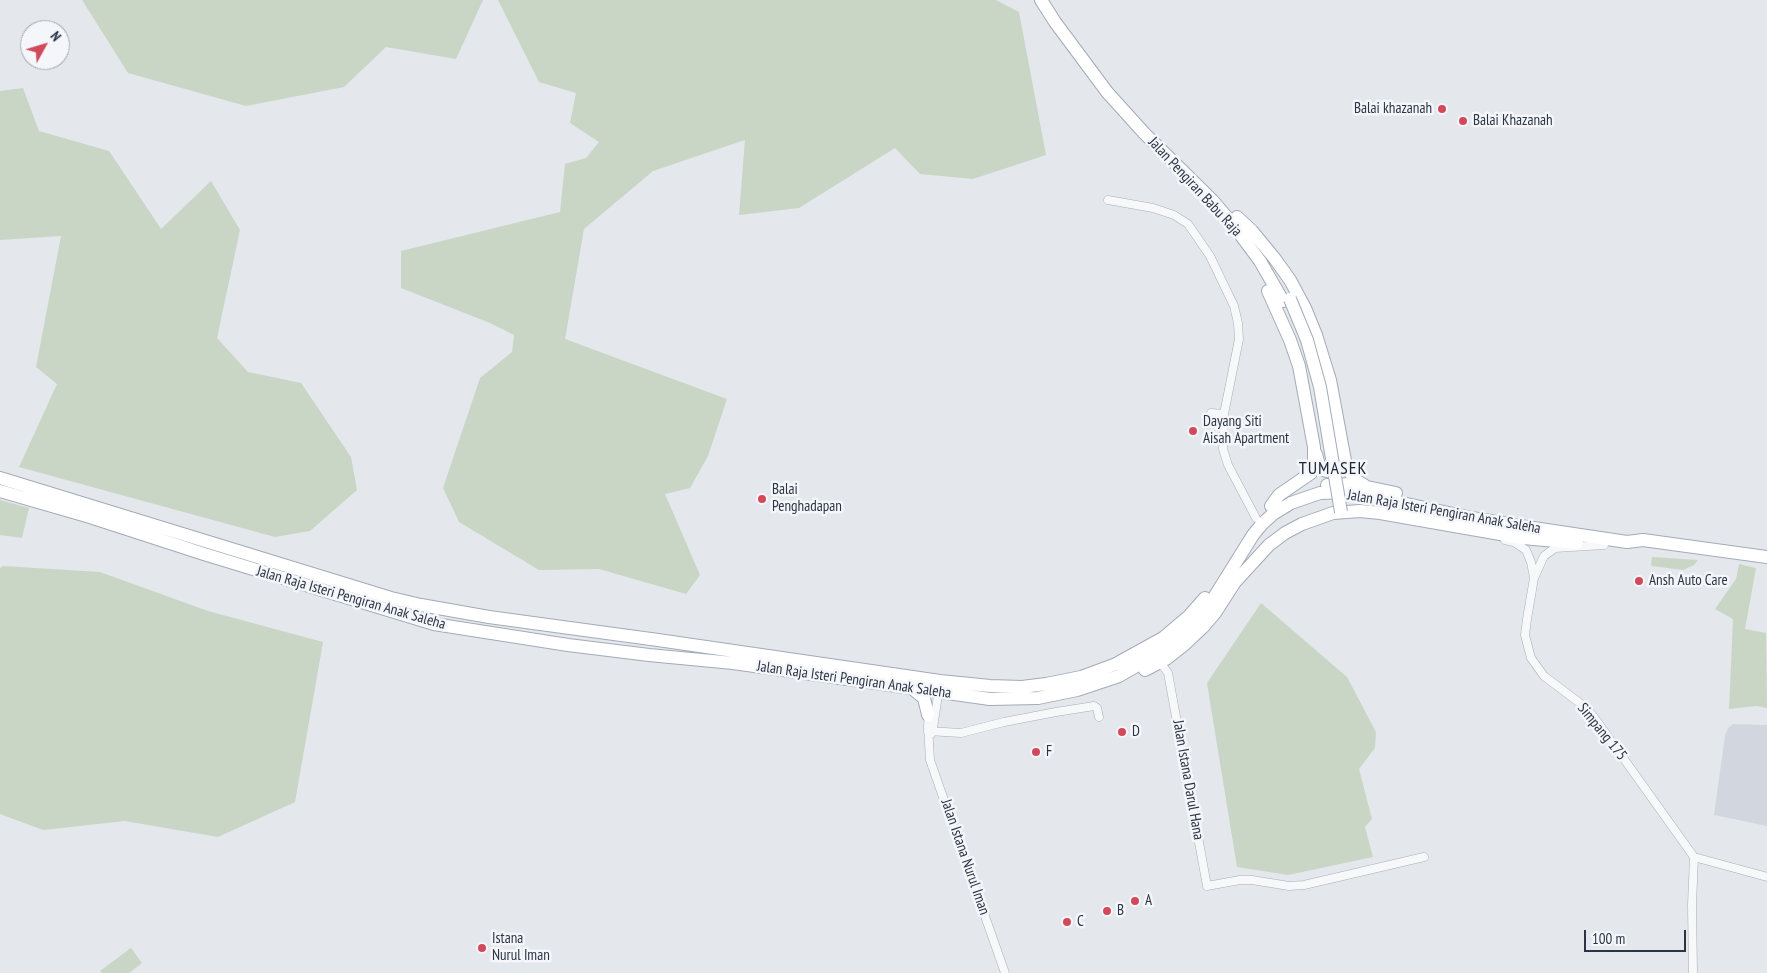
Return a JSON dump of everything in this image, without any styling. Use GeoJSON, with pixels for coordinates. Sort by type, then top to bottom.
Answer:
{"type":"FeatureCollection","features":[{"type":"Feature","properties":{"kind":"main road","name":"Jalan Pengiran Babu Raja"},"geometry":{"type":"LineString","coordinates":[[1041,0],[1107,92],[1144,133],[1234,220],[1263,251],[1307,340],[1320,387],[1337,512]]}},
{"type":"Feature","properties":{"kind":"main road","name":"Jalan Pengiran Babu Raja"},"geometry":{"type":"LineString","coordinates":[[1048,0],[1059,19],[1111,90],[1148,130],[1216,195],[1234,220]]}},
{"type":"Feature","properties":{"kind":"main road"},"geometry":{"type":"LineString","coordinates":[[1234,220],[1252,231],[1275,258],[1290,280],[1305,308],[1316,335],[1330,380],[1341,448],[1342,464],[1336,471],[1323,470],[1319,465],[1299,366],[1290,340],[1234,220]]}},
{"type":"Feature","properties":{"kind":"main road"},"geometry":{"type":"LineString","coordinates":[[1271,506],[1279,496],[1311,474],[1314,467],[1314,447]]}},
{"type":"Feature","properties":{"kind":"main road"},"geometry":{"type":"LineString","coordinates":[[1341,448],[1349,473],[1355,480],[1365,486]]}},
{"type":"Feature","properties":{"kind":"main road","name":"Jalan Raja Isteri Pengiran Anak Saleha"},"geometry":{"type":"LineString","coordinates":[[0,478],[421,606],[747,652],[952,694],[990,699],[1038,698],[1100,683],[1135,667],[1168,646],[1208,607],[1253,535],[1262,524],[1273,514],[1291,503],[1320,493],[1351,492],[1472,518],[1627,542],[1643,540],[1767,557]]}},
{"type":"Feature","properties":{"kind":"main road","name":"Jalan Raja Isteri Pengiran Anak Saleha"},"geometry":{"type":"LineString","coordinates":[[0,491],[90,517],[434,624],[568,645],[733,663],[913,689],[936,690],[990,686],[1022,687],[1046,684],[1096,672],[1130,658],[1163,638],[1199,606],[1212,589],[1256,518],[1287,495],[1315,486],[1342,484],[1365,486],[1472,510],[1630,534],[1643,540]]}},
{"type":"Feature","properties":{"kind":"main road"},"geometry":{"type":"LineString","coordinates":[[1100,683],[1124,680],[1156,664],[1184,645],[1215,613],[1235,582],[1269,545],[1302,524],[1337,512],[1360,511],[1380,513],[1523,538],[1604,545],[1627,542]]}},
{"type":"Feature","properties":{"kind":"main road"},"geometry":{"type":"LineString","coordinates":[[913,689],[924,698],[928,715]]}},
{"type":"Feature","properties":{"kind":"street"},"geometry":{"type":"LineString","coordinates":[[1108,200],[1153,208],[1174,215],[1188,224],[1210,256],[1234,306],[1240,339],[1224,414],[1223,449],[1228,465],[1256,518]]}},
{"type":"Feature","properties":{"kind":"street"},"geometry":{"type":"LineString","coordinates":[[1211,413],[1224,414]]}},
{"type":"Feature","properties":{"kind":"street","name":"Simpang 175"},"geometry":{"type":"LineString","coordinates":[[1473,530],[1521,546],[1529,556],[1534,578]]}},
{"type":"Feature","properties":{"kind":"street","name":"Simpang 175"},"geometry":{"type":"LineString","coordinates":[[1604,545],[1555,548],[1544,556],[1534,578],[1526,635],[1530,658],[1544,676],[1586,707],[1694,857]]}},
{"type":"Feature","properties":{"kind":"street"},"geometry":{"type":"LineString","coordinates":[[1168,673],[1171,663],[1184,645]]}},
{"type":"Feature","properties":{"kind":"street"},"geometry":{"type":"LineString","coordinates":[[1156,664],[1162,666],[1168,673]]}},
{"type":"Feature","properties":{"kind":"street","name":"Jalan Istana Darul Hana"},"geometry":{"type":"LineString","coordinates":[[1168,673],[1207,886],[1240,880],[1289,886],[1304,885],[1424,857]]}},
{"type":"Feature","properties":{"kind":"street","name":"Jalan Istana Nurul Iman"},"geometry":{"type":"LineString","coordinates":[[930,731],[928,715],[936,690]]}},
{"type":"Feature","properties":{"kind":"street","name":"Jalan Istana Nurul Iman"},"geometry":{"type":"LineString","coordinates":[[936,690],[928,741],[930,760],[1005,973]]}},
{"type":"Feature","properties":{"kind":"street"},"geometry":{"type":"LineString","coordinates":[[930,731],[961,733],[1030,717],[1094,706],[1097,708],[1100,717]]}},
{"type":"Feature","properties":{"kind":"street"},"geometry":{"type":"LineString","coordinates":[[1693,973],[1692,905],[1694,857],[1767,877]]}},
{"type":"Feature","properties":{"kind":"shaded area"},"geometry":{"type":"Polygon","coordinates":[[[1733,724],[1767,725],[1767,826],[1714,815],[1725,736],[1728,728],[1733,724]]]}},
{"type":"Feature","properties":{"kind":"green space"},"geometry":{"type":"Polygon","coordinates":[[[82,0],[483,0],[456,59],[386,47],[344,87],[246,106],[128,73],[82,0]]]}},
{"type":"Feature","properties":{"kind":"green space"},"geometry":{"type":"Polygon","coordinates":[[[498,0],[996,0],[1019,12],[1046,155],[973,179],[920,174],[895,148],[799,208],[739,215],[745,140],[653,171],[584,229],[565,339],[727,399],[708,456],[690,488],[665,494],[700,575],[686,594],[599,569],[539,570],[459,522],[443,488],[480,378],[512,352],[514,335],[490,323],[401,288],[401,251],[560,212],[565,164],[586,158],[599,142],[570,123],[576,93],[539,82],[498,0]]]}},
{"type":"Feature","properties":{"kind":"green space"},"geometry":{"type":"Polygon","coordinates":[[[23,88],[39,131],[109,151],[161,229],[211,181],[240,230],[217,338],[248,372],[301,383],[351,457],[357,490],[310,531],[275,537],[19,467],[57,384],[36,367],[61,236],[0,240],[0,91],[23,88]]]}},
{"type":"Feature","properties":{"kind":"green space"},"geometry":{"type":"Polygon","coordinates":[[[0,500],[29,508],[22,538],[0,535],[0,500]]]}},
{"type":"Feature","properties":{"kind":"green space"},"geometry":{"type":"Polygon","coordinates":[[[1652,557],[1698,560],[1694,565],[1683,570],[1652,566],[1652,557]]]}},
{"type":"Feature","properties":{"kind":"green space"},"geometry":{"type":"Polygon","coordinates":[[[1739,564],[1756,568],[1745,629],[1766,633],[1767,708],[1757,706],[1729,709],[1733,619],[1715,609],[1736,579],[1739,564]]]}},
{"type":"Feature","properties":{"kind":"green space"},"geometry":{"type":"Polygon","coordinates":[[[3,566],[100,572],[208,611],[323,642],[295,802],[218,837],[125,821],[43,830],[0,814],[0,568],[3,566]]]}},
{"type":"Feature","properties":{"kind":"green space"},"geometry":{"type":"Polygon","coordinates":[[[1261,603],[1347,677],[1376,732],[1375,748],[1359,769],[1372,819],[1365,827],[1373,857],[1288,875],[1237,867],[1207,683],[1261,603]]]}},
{"type":"Feature","properties":{"kind":"green space"},"geometry":{"type":"Polygon","coordinates":[[[131,948],[142,963],[129,973],[102,973],[100,971],[131,948]]]}},
{"type":"Feature","properties":{"kind":"place","name":"Balai khazanah"},"geometry":{"type":"Point","coordinates":[1442,109]}},
{"type":"Feature","properties":{"kind":"place","name":"Balai Khazanah"},"geometry":{"type":"Point","coordinates":[1463,121]}},
{"type":"Feature","properties":{"kind":"place","name":"Dayang Siti Aisah Apartment"},"geometry":{"type":"Point","coordinates":[1193,431]}},
{"type":"Feature","properties":{"kind":"place","name":"Balai Penghadapan"},"geometry":{"type":"Point","coordinates":[762,499]}},
{"type":"Feature","properties":{"kind":"place","name":"Ansh Auto Care"},"geometry":{"type":"Point","coordinates":[1639,581]}},
{"type":"Feature","properties":{"kind":"place","name":"D"},"geometry":{"type":"Point","coordinates":[1122,732]}},
{"type":"Feature","properties":{"kind":"place","name":"F"},"geometry":{"type":"Point","coordinates":[1036,752]}},
{"type":"Feature","properties":{"kind":"place","name":"A"},"geometry":{"type":"Point","coordinates":[1135,901]}},
{"type":"Feature","properties":{"kind":"place","name":"B"},"geometry":{"type":"Point","coordinates":[1107,911]}},
{"type":"Feature","properties":{"kind":"place","name":"C"},"geometry":{"type":"Point","coordinates":[1067,922]}},
{"type":"Feature","properties":{"kind":"place","name":"Istana Nurul Iman"},"geometry":{"type":"Point","coordinates":[482,948]}},
{"type":"Feature","properties":{"kind":"district","name":"TUMASEK"},"geometry":{"type":"Point","coordinates":[1333,469]}}]}
